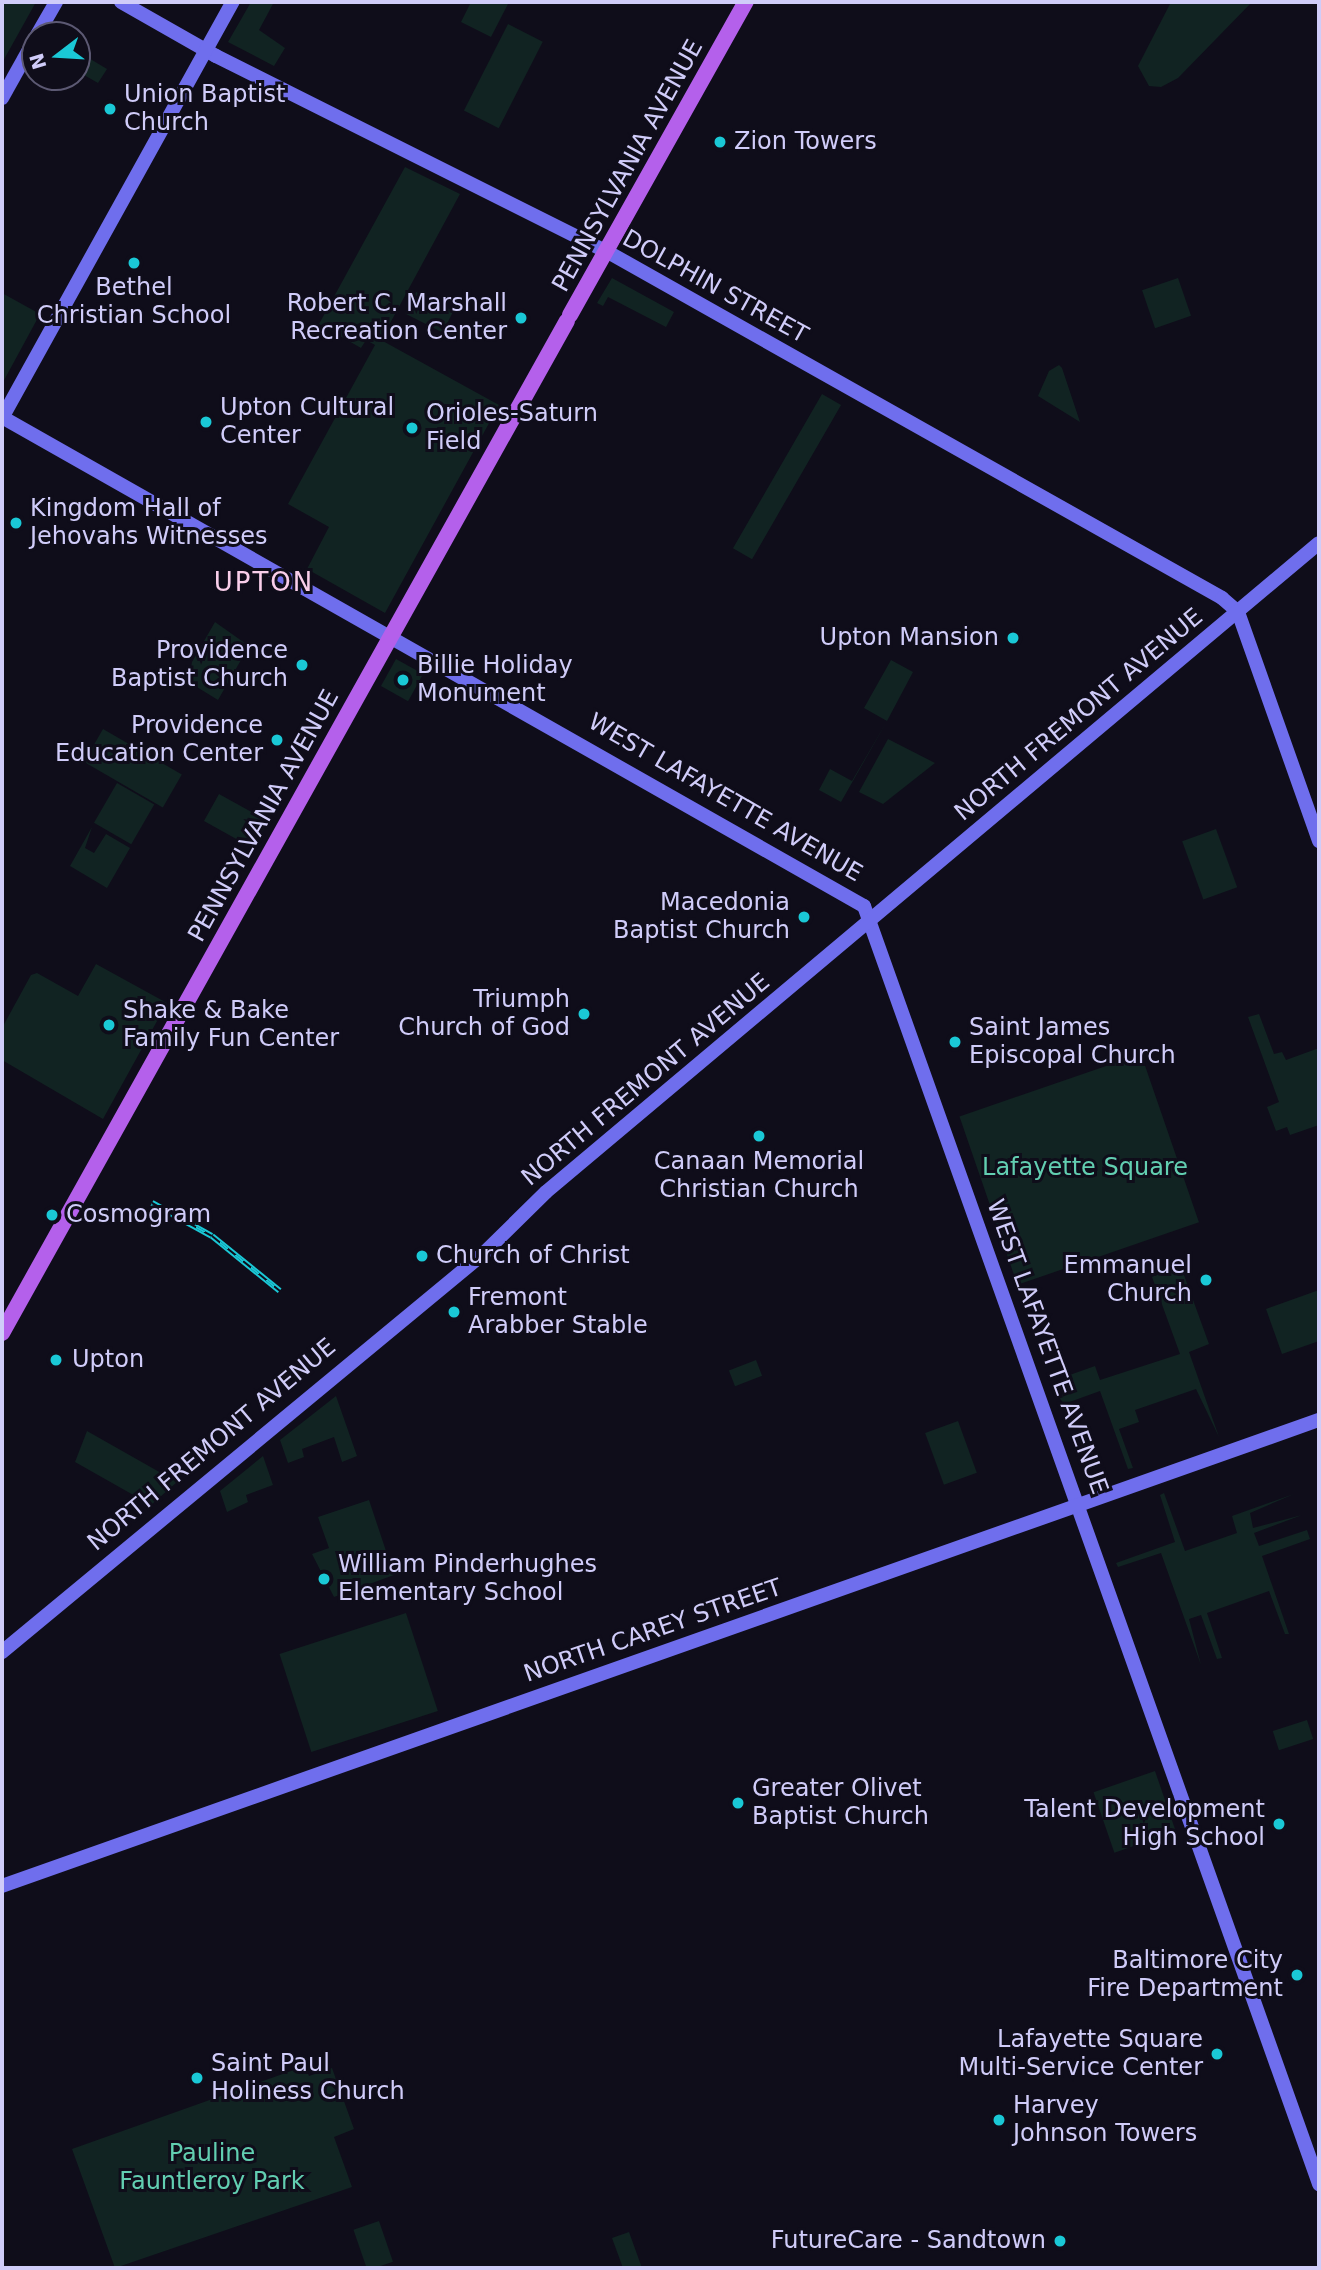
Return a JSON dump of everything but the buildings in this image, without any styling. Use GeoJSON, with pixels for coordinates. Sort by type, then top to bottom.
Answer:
{"type":"FeatureCollection","features":[{"type":"Feature","properties":{"kind":"main road"},"geometry":{"type":"LineString","coordinates":[[45,21],[56,2]]}},
{"type":"Feature","properties":{"kind":"main road","name":"DOLPHIN STREET"},"geometry":{"type":"LineString","coordinates":[[121,2],[206,50],[606,251],[1170,568],[1237,612]]}},
{"type":"Feature","properties":{"kind":"main road"},"geometry":{"type":"LineString","coordinates":[[2,417],[233,2]]}},
{"type":"Feature","properties":{"kind":"main road","name":"PENNSYLVANIA AVENUE"},"geometry":{"type":"LineString","coordinates":[[2,1333],[746,2]]}},
{"type":"Feature","properties":{"kind":"main road"},"geometry":{"type":"LineString","coordinates":[[2,98],[21,64]]}},
{"type":"Feature","properties":{"kind":"main road","name":"WEST LAFAYETTE AVENUE"},"geometry":{"type":"LineString","coordinates":[[2,417],[856,899],[871,919],[1319,2184]]}},
{"type":"Feature","properties":{"kind":"main road","name":"NORTH FREMONT AVENUE"},"geometry":{"type":"LineString","coordinates":[[2,1652],[339,1367],[483,1254],[546,1192],[1319,543]]}},
{"type":"Feature","properties":{"kind":"main road"},"geometry":{"type":"LineString","coordinates":[[1237,612],[1319,841]]}},
{"type":"Feature","properties":{"kind":"main road","name":"NORTH CAREY STREET"},"geometry":{"type":"LineString","coordinates":[[2,1886],[1319,1420]]}},
{"type":"Feature","properties":{"kind":"green space"},"geometry":{"type":"Polygon","coordinates":[[[2,2],[36,2],[25,21],[21,21],[21,29],[2,63],[2,2]]]}},
{"type":"Feature","properties":{"kind":"green space"},"geometry":{"type":"Polygon","coordinates":[[[251,2],[274,2],[259,30],[285,48],[274,66],[228,42],[251,2]]]}},
{"type":"Feature","properties":{"kind":"green space"},"geometry":{"type":"Polygon","coordinates":[[[471,2],[509,2],[491,37],[461,22],[471,2]]]}},
{"type":"Feature","properties":{"kind":"green space"},"geometry":{"type":"Polygon","coordinates":[[[1171,2],[1252,2],[1178,78],[1161,87],[1149,86],[1138,66],[1171,2]]]}},
{"type":"Feature","properties":{"kind":"green space"},"geometry":{"type":"Polygon","coordinates":[[[508,24],[543,42],[499,128],[464,110],[508,24]]]}},
{"type":"Feature","properties":{"kind":"green space"},"geometry":{"type":"Polygon","coordinates":[[[91,59],[107,69],[98,83],[91,79],[91,59]]]}},
{"type":"Feature","properties":{"kind":"green space"},"geometry":{"type":"Polygon","coordinates":[[[405,167],[460,194],[381,340],[499,405],[385,613],[307,569],[329,527],[288,504],[375,345],[366,340],[361,348],[319,324],[405,167]]]}},
{"type":"Feature","properties":{"kind":"green space"},"geometry":{"type":"Polygon","coordinates":[[[612,278],[674,312],[666,327],[608,297],[603,306],[597,303],[612,278]]]}},
{"type":"Feature","properties":{"kind":"green space"},"geometry":{"type":"Polygon","coordinates":[[[1178,278],[1191,316],[1155,328],[1142,290],[1178,278]]]}},
{"type":"Feature","properties":{"kind":"green space"},"geometry":{"type":"Polygon","coordinates":[[[416,292],[453,311],[443,332],[405,313],[416,292]]]}},
{"type":"Feature","properties":{"kind":"green space"},"geometry":{"type":"Polygon","coordinates":[[[2,293],[40,314],[2,384],[2,293]]]}},
{"type":"Feature","properties":{"kind":"green space"},"geometry":{"type":"Polygon","coordinates":[[[1059,365],[1080,422],[1038,396],[1049,371],[1059,365]]]}},
{"type":"Feature","properties":{"kind":"green space"},"geometry":{"type":"Polygon","coordinates":[[[822,394],[841,405],[752,559],[733,548],[822,394]]]}},
{"type":"Feature","properties":{"kind":"green space"},"geometry":{"type":"Polygon","coordinates":[[[215,622],[249,646],[218,700],[192,684],[190,676],[192,662],[215,622]]]}},
{"type":"Feature","properties":{"kind":"green space"},"geometry":{"type":"Polygon","coordinates":[[[396,659],[423,674],[408,701],[381,686],[396,659]]]}},
{"type":"Feature","properties":{"kind":"green space"},"geometry":{"type":"Polygon","coordinates":[[[891,660],[913,672],[887,721],[864,708],[891,660]]]}},
{"type":"Feature","properties":{"kind":"green space"},"geometry":{"type":"Polygon","coordinates":[[[887,721],[841,802],[819,790],[830,769],[852,781],[887,721]]]}},
{"type":"Feature","properties":{"kind":"green space"},"geometry":{"type":"Polygon","coordinates":[[[103,729],[182,774],[163,807],[84,762],[103,729]]]}},
{"type":"Feature","properties":{"kind":"green space"},"geometry":{"type":"Polygon","coordinates":[[[888,739],[935,763],[883,804],[859,792],[888,739]]]}},
{"type":"Feature","properties":{"kind":"green space"},"geometry":{"type":"Polygon","coordinates":[[[117,783],[154,804],[131,844],[94,823],[117,783]]]}},
{"type":"Feature","properties":{"kind":"green space"},"geometry":{"type":"Polygon","coordinates":[[[219,794],[268,821],[253,848],[204,821],[219,794]]]}},
{"type":"Feature","properties":{"kind":"green space"},"geometry":{"type":"Polygon","coordinates":[[[92,827],[85,848],[94,853],[106,834],[130,848],[107,888],[70,866],[92,827]]]}},
{"type":"Feature","properties":{"kind":"green space"},"geometry":{"type":"Polygon","coordinates":[[[1216,829],[1237,887],[1203,900],[1182,841],[1216,829]]]}},
{"type":"Feature","properties":{"kind":"green space","name":"Shake & Bake Family Fun Center"},"geometry":{"type":"Polygon","coordinates":[[[96,964],[167,1003],[103,1119],[2,1060],[2,1028],[31,975],[37,973],[78,996],[96,964]]]}},
{"type":"Feature","properties":{"kind":"green space"},"geometry":{"type":"Polygon","coordinates":[[[1259,1014],[1274,1054],[1282,1052],[1286,1060],[1319,1048],[1319,1125],[1290,1135],[1287,1127],[1276,1131],[1267,1107],[1279,1102],[1248,1017],[1259,1014]]]}},
{"type":"Feature","properties":{"kind":"green space","name":"Lafayette Square"},"geometry":{"type":"Polygon","coordinates":[[[1141,1054],[1199,1222],[1017,1285],[959,1117],[1141,1054]]]}},
{"type":"Feature","properties":{"kind":"green space"},"geometry":{"type":"Polygon","coordinates":[[[1180,1264],[1209,1344],[1189,1352],[1219,1437],[1196,1389],[1135,1410],[1139,1422],[1119,1429],[1133,1468],[1128,1469],[1100,1391],[1064,1404],[1058,1396],[1069,1392],[1064,1377],[1095,1366],[1100,1380],[1180,1354],[1152,1277],[1180,1264]]]}},
{"type":"Feature","properties":{"kind":"green space"},"geometry":{"type":"Polygon","coordinates":[[[1319,1290],[1319,1341],[1282,1354],[1266,1309],[1319,1290]]]}},
{"type":"Feature","properties":{"kind":"green space"},"geometry":{"type":"Polygon","coordinates":[[[756,1360],[762,1376],[735,1386],[729,1370],[756,1360]]]}},
{"type":"Feature","properties":{"kind":"green space"},"geometry":{"type":"Polygon","coordinates":[[[336,1396],[357,1456],[342,1462],[334,1437],[302,1449],[304,1457],[288,1463],[280,1440],[336,1396]]]}},
{"type":"Feature","properties":{"kind":"green space"},"geometry":{"type":"Polygon","coordinates":[[[958,1421],[977,1473],[944,1485],[925,1433],[958,1421]]]}},
{"type":"Feature","properties":{"kind":"green space"},"geometry":{"type":"Polygon","coordinates":[[[87,1431],[177,1482],[151,1505],[75,1462],[87,1431]]]}},
{"type":"Feature","properties":{"kind":"green space"},"geometry":{"type":"Polygon","coordinates":[[[263,1456],[273,1485],[246,1495],[248,1502],[227,1512],[220,1491],[263,1456]]]}},
{"type":"Feature","properties":{"kind":"green space"},"geometry":{"type":"Polygon","coordinates":[[[1164,1493],[1185,1551],[1237,1533],[1232,1516],[1294,1494],[1250,1513],[1253,1528],[1302,1515],[1254,1533],[1259,1546],[1307,1530],[1310,1539],[1262,1556],[1289,1634],[1285,1634],[1269,1591],[1207,1613],[1222,1658],[1217,1659],[1201,1615],[1189,1619],[1201,1665],[1161,1553],[1118,1567],[1116,1563],[1175,1542],[1160,1495],[1164,1493]]]}},
{"type":"Feature","properties":{"kind":"green space"},"geometry":{"type":"Polygon","coordinates":[[[369,1500],[394,1575],[334,1597],[312,1554],[329,1548],[318,1517],[369,1500]]]}},
{"type":"Feature","properties":{"kind":"green space"},"geometry":{"type":"Polygon","coordinates":[[[406,1613],[438,1711],[311,1752],[280,1654],[406,1613]]]}},
{"type":"Feature","properties":{"kind":"green space"},"geometry":{"type":"Polygon","coordinates":[[[1307,1720],[1313,1739],[1279,1750],[1273,1731],[1307,1720]]]}},
{"type":"Feature","properties":{"kind":"green space"},"geometry":{"type":"Polygon","coordinates":[[[1155,1771],[1176,1832],[1114,1853],[1094,1792],[1155,1771]]]}},
{"type":"Feature","properties":{"kind":"green space","name":"Pauline Fauntleroy Park"},"geometry":{"type":"Polygon","coordinates":[[[305,2066],[309,2076],[332,2068],[354,2129],[334,2137],[352,2187],[115,2268],[72,2149],[305,2066]]]}},
{"type":"Feature","properties":{"kind":"green space"},"geometry":{"type":"Polygon","coordinates":[[[379,2221],[393,2262],[367,2268],[353,2230],[379,2221]]]}},
{"type":"Feature","properties":{"kind":"green space"},"geometry":{"type":"Polygon","coordinates":[[[629,2232],[642,2268],[623,2268],[612,2238],[629,2232]]]}},
{"type":"Feature","properties":{"kind":"railway"},"geometry":{"type":"LineString","coordinates":[[152,1203],[212,1236],[280,1291]]}},
{"type":"Feature","properties":{"kind":"place","name":"Union Baptist Church"},"geometry":{"type":"Point","coordinates":[110,109]}},
{"type":"Feature","properties":{"kind":"place","name":"Zion Towers"},"geometry":{"type":"Point","coordinates":[720,142]}},
{"type":"Feature","properties":{"kind":"place","name":"Bethel Christian School"},"geometry":{"type":"Point","coordinates":[134,263]}},
{"type":"Feature","properties":{"kind":"place","name":"Robert C. Marshall Recreation Center"},"geometry":{"type":"Point","coordinates":[521,318]}},
{"type":"Feature","properties":{"kind":"place","name":"Upton Cultural Center"},"geometry":{"type":"Point","coordinates":[206,422]}},
{"type":"Feature","properties":{"kind":"place","name":"Orioles-Saturn Field"},"geometry":{"type":"Point","coordinates":[412,428]}},
{"type":"Feature","properties":{"kind":"place","name":"Kingdom Hall of Jehovahs Witnesses"},"geometry":{"type":"Point","coordinates":[16,523]}},
{"type":"Feature","properties":{"kind":"place","name":"Upton Mansion"},"geometry":{"type":"Point","coordinates":[1013,638]}},
{"type":"Feature","properties":{"kind":"place","name":"Providence Baptist Church"},"geometry":{"type":"Point","coordinates":[302,665]}},
{"type":"Feature","properties":{"kind":"place","name":"Billie Holiday Monument"},"geometry":{"type":"Point","coordinates":[403,680]}},
{"type":"Feature","properties":{"kind":"place","name":"Providence Education Center"},"geometry":{"type":"Point","coordinates":[277,740]}},
{"type":"Feature","properties":{"kind":"place","name":"Macedonia Baptist Church"},"geometry":{"type":"Point","coordinates":[804,917]}},
{"type":"Feature","properties":{"kind":"place","name":"Triumph Church of God"},"geometry":{"type":"Point","coordinates":[584,1014]}},
{"type":"Feature","properties":{"kind":"place","name":"Shake & Bake Family Fun Center"},"geometry":{"type":"Point","coordinates":[109,1025]}},
{"type":"Feature","properties":{"kind":"place","name":"Saint James Episcopal Church"},"geometry":{"type":"Point","coordinates":[955,1042]}},
{"type":"Feature","properties":{"kind":"place","name":"Canaan Memorial Christian Church"},"geometry":{"type":"Point","coordinates":[759,1136]}},
{"type":"Feature","properties":{"kind":"place","name":"Cosmogram"},"geometry":{"type":"Point","coordinates":[52,1215]}},
{"type":"Feature","properties":{"kind":"place","name":"Church of Christ"},"geometry":{"type":"Point","coordinates":[422,1256]}},
{"type":"Feature","properties":{"kind":"place","name":"Emmanuel Church"},"geometry":{"type":"Point","coordinates":[1206,1280]}},
{"type":"Feature","properties":{"kind":"place","name":"Fremont Arabber Stable"},"geometry":{"type":"Point","coordinates":[454,1312]}},
{"type":"Feature","properties":{"kind":"place","name":"Upton"},"geometry":{"type":"Point","coordinates":[56,1360]}},
{"type":"Feature","properties":{"kind":"place","name":"William Pinderhughes Elementary School"},"geometry":{"type":"Point","coordinates":[324,1579]}},
{"type":"Feature","properties":{"kind":"place","name":"Greater Olivet Baptist Church"},"geometry":{"type":"Point","coordinates":[738,1803]}},
{"type":"Feature","properties":{"kind":"place","name":"Talent Development High School"},"geometry":{"type":"Point","coordinates":[1279,1824]}},
{"type":"Feature","properties":{"kind":"place","name":"Baltimore City Fire Department"},"geometry":{"type":"Point","coordinates":[1297,1975]}},
{"type":"Feature","properties":{"kind":"place","name":"Lafayette Square Multi-Service Center"},"geometry":{"type":"Point","coordinates":[1217,2054]}},
{"type":"Feature","properties":{"kind":"place","name":"Saint Paul Holiness Church"},"geometry":{"type":"Point","coordinates":[197,2078]}},
{"type":"Feature","properties":{"kind":"place","name":"Harvey Johnson Towers"},"geometry":{"type":"Point","coordinates":[999,2120]}},
{"type":"Feature","properties":{"kind":"place","name":"FutureCare - Sandtown"},"geometry":{"type":"Point","coordinates":[1060,2241]}},
{"type":"Feature","properties":{"kind":"district","name":"UPTON"},"geometry":{"type":"Point","coordinates":[264,583]}}]}
